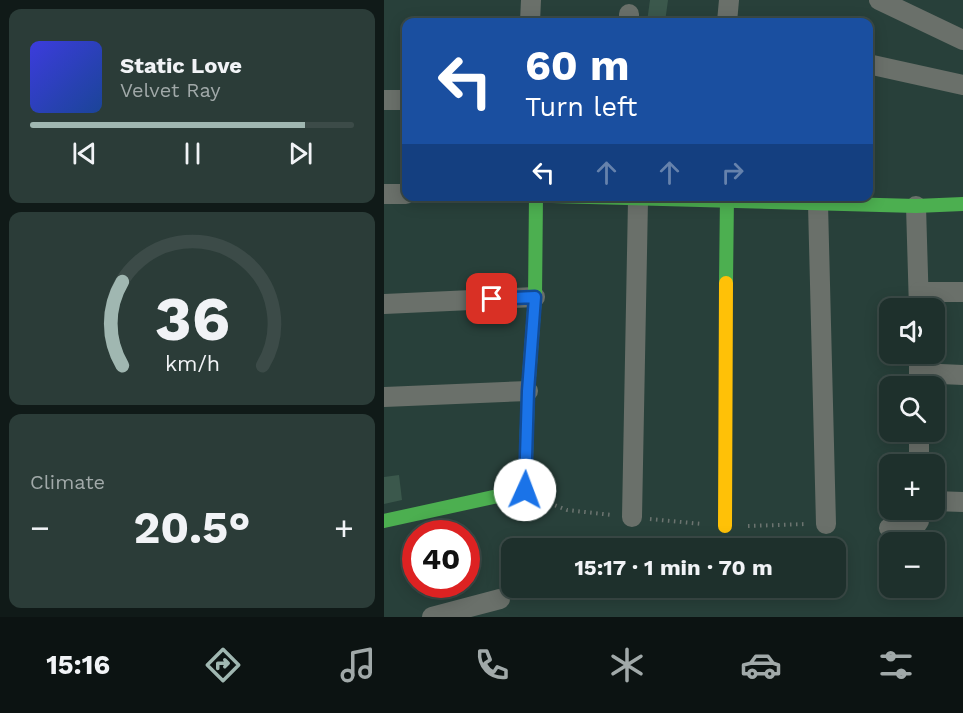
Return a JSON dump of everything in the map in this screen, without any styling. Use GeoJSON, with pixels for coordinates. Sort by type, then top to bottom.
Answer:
{"type":"FeatureCollection","features":[{"type":"Feature","properties":{"kind":"street"},"geometry":{"type":"LineString","coordinates":[[530,18],[531,0]]}},
{"type":"Feature","properties":{"kind":"street"},"geometry":{"type":"LineString","coordinates":[[727,18],[729,0]]}},
{"type":"Feature","properties":{"kind":"street"},"geometry":{"type":"LineString","coordinates":[[879,0],[963,40]]}},
{"type":"Feature","properties":{"kind":"street"},"geometry":{"type":"LineString","coordinates":[[873,65],[963,85]]}},
{"type":"Feature","properties":{"kind":"street"},"geometry":{"type":"LineString","coordinates":[[384,100],[402,100]]}},
{"type":"Feature","properties":{"kind":"street"},"geometry":{"type":"LineString","coordinates":[[384,194],[402,194]]}},
{"type":"Feature","properties":{"kind":"street"},"geometry":{"type":"LineString","coordinates":[[384,521],[525,490],[528,391],[535,297],[536,201]]}},
{"type":"Feature","properties":{"kind":"street"},"geometry":{"type":"LineString","coordinates":[[630,201],[632,517]]}},
{"type":"Feature","properties":{"kind":"street"},"geometry":{"type":"LineString","coordinates":[[725,526],[727,201]]}},
{"type":"Feature","properties":{"kind":"street"},"geometry":{"type":"LineString","coordinates":[[763,201],[916,206],[963,204]]}},
{"type":"Feature","properties":{"kind":"street"},"geometry":{"type":"LineString","coordinates":[[818,204],[826,524]]}},
{"type":"Feature","properties":{"kind":"street"},"geometry":{"type":"LineString","coordinates":[[916,206],[919,298]]}},
{"type":"Feature","properties":{"kind":"street"},"geometry":{"type":"LineString","coordinates":[[934,298],[963,292]]}},
{"type":"Feature","properties":{"kind":"street"},"geometry":{"type":"LineString","coordinates":[[384,304],[535,297]]}},
{"type":"Feature","properties":{"kind":"street"},"geometry":{"type":"LineString","coordinates":[[919,371],[963,375]]}},
{"type":"Feature","properties":{"kind":"street"},"geometry":{"type":"LineString","coordinates":[[384,397],[528,391]]}},
{"type":"Feature","properties":{"kind":"street"},"geometry":{"type":"LineString","coordinates":[[945,501],[963,502]]}},
{"type":"Feature","properties":{"kind":"street"},"geometry":{"type":"LineString","coordinates":[[889,528],[915,527],[919,520]]}},
{"type":"Feature","properties":{"kind":"street"},"geometry":{"type":"LineString","coordinates":[[432,617],[500,599]]}},
{"type":"Feature","properties":{"kind":"path"},"geometry":{"type":"LineString","coordinates":[[725,526],[826,524]]}},
{"type":"Feature","properties":{"kind":"building"},"geometry":{"type":"Polygon","coordinates":[[[650,0],[668,0],[666,18],[648,18],[650,0]]]}},
{"type":"Feature","properties":{"kind":"building"},"geometry":{"type":"Polygon","coordinates":[[[399,475],[402,500],[384,504],[384,477],[399,475]]]}},
{"type":"Feature","properties":{"kind":"traffic: fast"},"geometry":{"type":"LineString","coordinates":[[384,521],[525,490],[528,391],[535,297],[536,201]]}},
{"type":"Feature","properties":{"kind":"traffic: fast"},"geometry":{"type":"LineString","coordinates":[[726,283],[727,201]]}},
{"type":"Feature","properties":{"kind":"traffic: fast"},"geometry":{"type":"LineString","coordinates":[[734,201],[916,206],[963,204]]}},
{"type":"Feature","properties":{"kind":"traffic: slow"},"geometry":{"type":"LineString","coordinates":[[725,526],[726,283]]}},
{"type":"Feature","properties":{"kind":"route"},"geometry":{"type":"LineString","coordinates":[[492,299],[535,297],[528,391],[525,490]]}}]}
